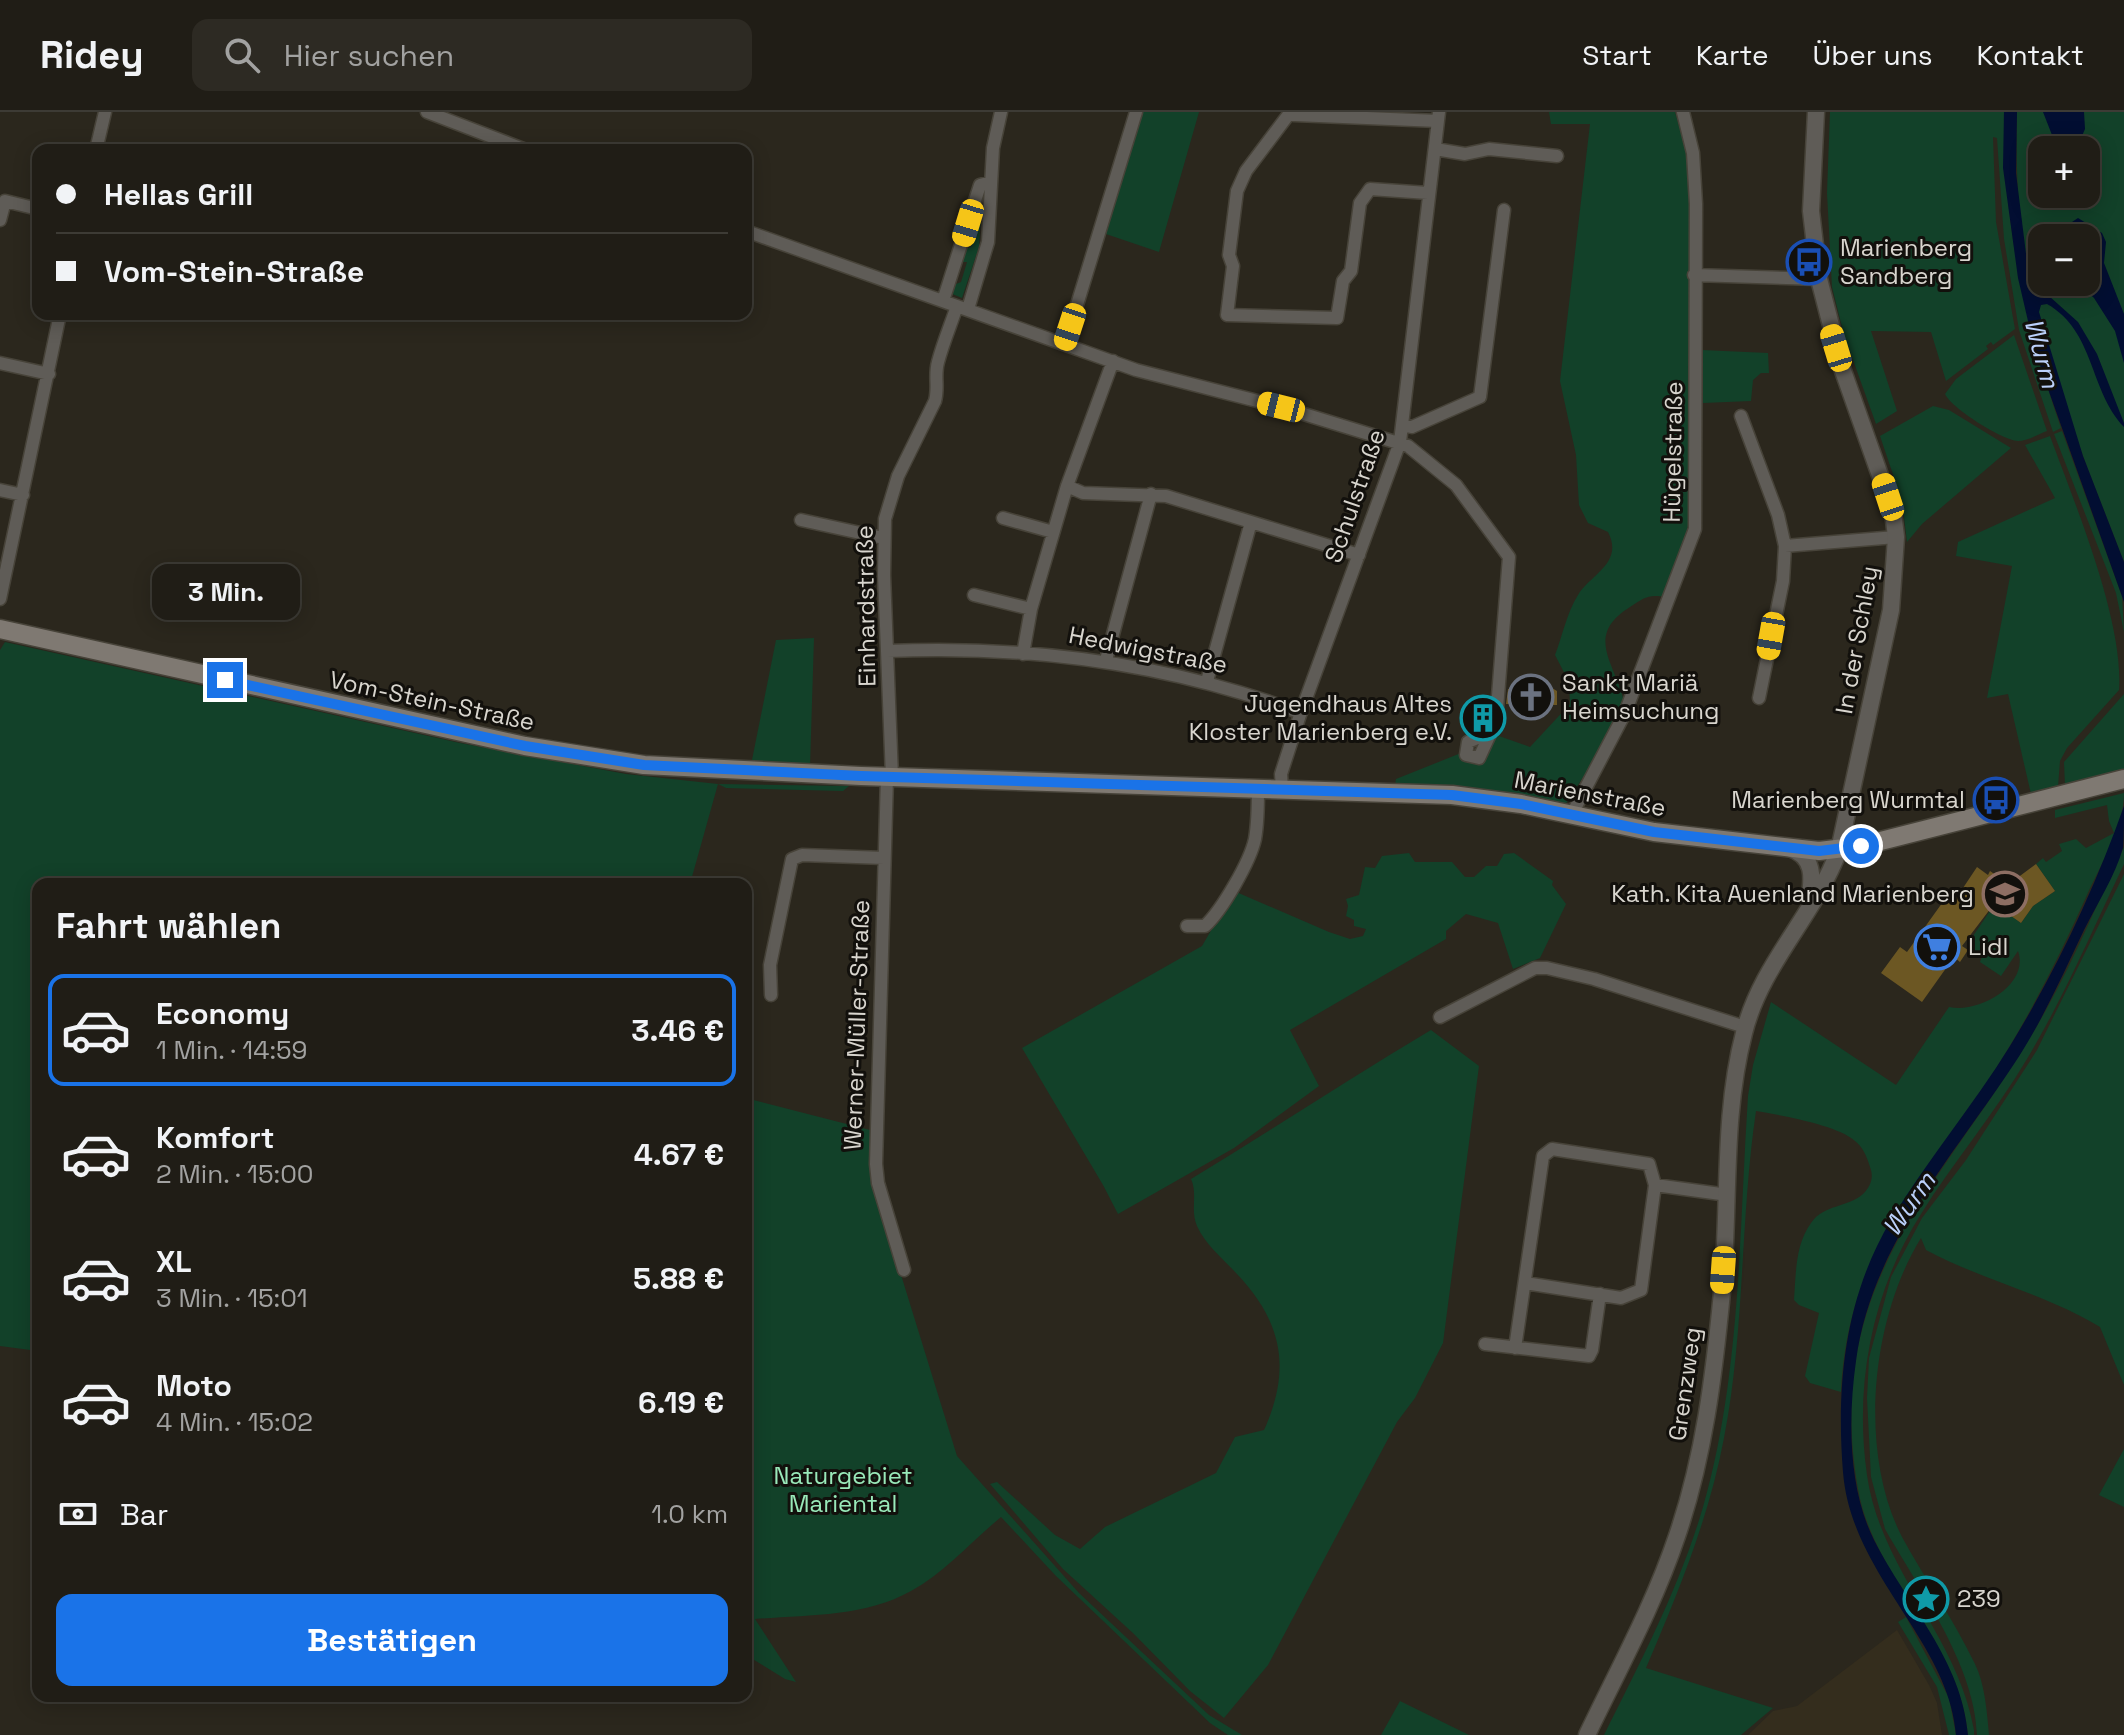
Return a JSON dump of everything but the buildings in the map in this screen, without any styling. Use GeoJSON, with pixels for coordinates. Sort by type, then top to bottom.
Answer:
{"type":"FeatureCollection","features":[{"type":"Feature","properties":{"kind":"main road","name":"Vom-Stein-Straße"},"geometry":{"type":"LineString","coordinates":[[0,629],[594,759],[692,769],[861,776]]}},
{"type":"Feature","properties":{"kind":"main road","name":"Marienstraße"},"geometry":{"type":"LineString","coordinates":[[861,776],[1464,796],[1521,804],[1654,832],[1839,850],[2117,780]]}},
{"type":"Feature","properties":{"kind":"street"},"geometry":{"type":"LineString","coordinates":[[97,144],[105,112]]}},
{"type":"Feature","properties":{"kind":"street"},"geometry":{"type":"LineString","coordinates":[[427,112],[510,144]]}},
{"type":"Feature","properties":{"kind":"street","name":"Einhardstraße"},"geometry":{"type":"LineString","coordinates":[[890,777],[883,538],[889,498],[930,415],[939,389],[937,365],[988,242],[993,148],[1001,112]]}},
{"type":"Feature","properties":{"kind":"street"},"geometry":{"type":"LineString","coordinates":[[1065,344],[1136,112]]}},
{"type":"Feature","properties":{"kind":"street","name":"Hügelstraße"},"geometry":{"type":"LineString","coordinates":[[1571,816],[1625,713],[1695,529],[1694,164],[1683,112]]}},
{"type":"Feature","properties":{"kind":"street","name":"In der Schley"},"geometry":{"type":"LineString","coordinates":[[1816,112],[1811,211],[1819,279],[1842,368],[1893,512],[1896,537],[1891,610],[1839,850]]}},
{"type":"Feature","properties":{"kind":"street"},"geometry":{"type":"LineString","coordinates":[[1428,193],[1370,189],[1365,193],[1360,203],[1351,271],[1343,281],[1337,318],[1227,315],[1233,267],[1229,255],[1237,191],[1246,171],[1289,114],[1438,117]]}},
{"type":"Feature","properties":{"kind":"street","name":"Schulstraße"},"geometry":{"type":"LineString","coordinates":[[1282,789],[1281,774],[1301,713],[1400,442],[1438,117]]}},
{"type":"Feature","properties":{"kind":"street"},"geometry":{"type":"LineString","coordinates":[[1435,149],[1465,154],[1489,149],[1543,147],[1557,156]]}},
{"type":"Feature","properties":{"kind":"street"},"geometry":{"type":"LineString","coordinates":[[943,301],[980,185],[991,182]]}},
{"type":"Feature","properties":{"kind":"street"},"geometry":{"type":"LineString","coordinates":[[0,220],[5,201],[32,208]]}},
{"type":"Feature","properties":{"kind":"street"},"geometry":{"type":"LineString","coordinates":[[1402,425],[1412,427],[1480,397],[1504,210]]}},
{"type":"Feature","properties":{"kind":"street"},"geometry":{"type":"LineString","coordinates":[[752,233],[1113,361],[1400,442],[1431,462],[1456,485],[1509,557],[1496,721],[1491,732]]}},
{"type":"Feature","properties":{"kind":"street"},"geometry":{"type":"LineString","coordinates":[[1694,275],[1819,279]]}},
{"type":"Feature","properties":{"kind":"street"},"geometry":{"type":"LineString","coordinates":[[0,599],[59,320]]}},
{"type":"Feature","properties":{"kind":"street"},"geometry":{"type":"LineString","coordinates":[[1023,654],[1031,609],[1067,486],[1113,361]]}},
{"type":"Feature","properties":{"kind":"street"},"geometry":{"type":"LineString","coordinates":[[0,363],[49,374]]}},
{"type":"Feature","properties":{"kind":"street"},"geometry":{"type":"LineString","coordinates":[[1741,416],[1778,515],[1785,546],[1783,581],[1759,698]]}},
{"type":"Feature","properties":{"kind":"street"},"geometry":{"type":"LineString","coordinates":[[1067,486],[1096,494],[1151,494],[1359,555]]}},
{"type":"Feature","properties":{"kind":"street"},"geometry":{"type":"LineString","coordinates":[[0,490],[23,495]]}},
{"type":"Feature","properties":{"kind":"street"},"geometry":{"type":"LineString","coordinates":[[1106,660],[1151,494]]}},
{"type":"Feature","properties":{"kind":"street"},"geometry":{"type":"LineString","coordinates":[[1003,518],[1053,532]]}},
{"type":"Feature","properties":{"kind":"street"},"geometry":{"type":"LineString","coordinates":[[801,520],[883,538]]}},
{"type":"Feature","properties":{"kind":"street"},"geometry":{"type":"LineString","coordinates":[[1207,681],[1251,522]]}},
{"type":"Feature","properties":{"kind":"street"},"geometry":{"type":"LineString","coordinates":[[1785,546],[1896,537]]}},
{"type":"Feature","properties":{"kind":"street"},"geometry":{"type":"LineString","coordinates":[[974,595],[1031,609]]}},
{"type":"Feature","properties":{"kind":"street","name":"Hedwigstraße"},"geometry":{"type":"LineString","coordinates":[[887,651],[1023,654],[1106,660],[1207,681],[1301,713]]}},
{"type":"Feature","properties":{"kind":"street","name":"Werner-Müller-Straße"},"geometry":{"type":"LineString","coordinates":[[890,777],[884,858],[876,1164],[878,1183],[904,1270]]}},
{"type":"Feature","properties":{"kind":"street"},"geometry":{"type":"LineString","coordinates":[[1187,926],[1205,926],[1213,918],[1244,863],[1254,841],[1258,788]]}},
{"type":"Feature","properties":{"kind":"street"},"geometry":{"type":"LineString","coordinates":[[1784,846],[1800,851],[1810,866],[1812,879],[1808,907]]}},
{"type":"Feature","properties":{"kind":"street","name":"Grenzweg"},"geometry":{"type":"LineString","coordinates":[[1587,1735],[1648,1609],[1677,1538],[1693,1482],[1711,1387],[1728,1195],[1732,1101],[1745,1027],[1763,983],[1831,871],[1839,850]]}},
{"type":"Feature","properties":{"kind":"street"},"geometry":{"type":"LineString","coordinates":[[771,995],[770,965],[792,859],[802,855],[884,858]]}},
{"type":"Feature","properties":{"kind":"street"},"geometry":{"type":"LineString","coordinates":[[1440,1017],[1535,968],[1547,968],[1745,1027]]}},
{"type":"Feature","properties":{"kind":"street"},"geometry":{"type":"LineString","coordinates":[[1515,1348],[1543,1156],[1552,1149],[1649,1164],[1655,1185],[1641,1290],[1621,1298],[1525,1283]]}},
{"type":"Feature","properties":{"kind":"street"},"geometry":{"type":"LineString","coordinates":[[1655,1185],[1728,1195]]}},
{"type":"Feature","properties":{"kind":"street"},"geometry":{"type":"LineString","coordinates":[[1485,1344],[1589,1356],[1600,1294]]}},
{"type":"Feature","properties":{"kind":"shaded area"},"geometry":{"type":"Polygon","coordinates":[[[1897,1630],[1937,1703],[1942,1735],[1748,1735],[1773,1711],[1797,1706],[1897,1630]]]}},
{"type":"Feature","properties":{"kind":"green space"},"geometry":{"type":"Polygon","coordinates":[[[1140,112],[1199,112],[1159,252],[1103,233],[1140,112]]]}},
{"type":"Feature","properties":{"kind":"green space"},"geometry":{"type":"Polygon","coordinates":[[[1549,112],[1675,112],[1687,154],[1691,228],[1690,520],[1665,597],[1643,599],[1616,618],[1608,628],[1606,650],[1624,702],[1595,759],[1565,805],[1515,794],[1395,785],[1396,779],[1461,753],[1486,758],[1491,741],[1499,736],[1530,747],[1570,704],[1569,682],[1555,655],[1574,602],[1604,567],[1612,552],[1608,532],[1588,523],[1579,505],[1576,455],[1560,381],[1590,124],[1551,124],[1549,112]]]}},
{"type":"Feature","properties":{"kind":"green space"},"geometry":{"type":"Polygon","coordinates":[[[1830,112],[2004,112],[2007,193],[2019,272],[2037,350],[2061,428],[2053,432],[2019,330],[2004,239],[1997,138],[1993,137],[1996,222],[2015,329],[1993,345],[1991,342],[1986,346],[1988,349],[1946,381],[1931,332],[1871,331],[1897,411],[1876,424],[1844,335],[1832,287],[1827,193],[1830,112]]]}},
{"type":"Feature","properties":{"kind":"green space"},"geometry":{"type":"Polygon","coordinates":[[[2017,112],[2124,112],[2124,562],[2068,415],[2033,296],[2100,296],[2100,224],[2028,224],[2028,274],[2018,188],[2017,112]]]}},
{"type":"Feature","properties":{"kind":"green space"},"geometry":{"type":"Polygon","coordinates":[[[982,199],[979,247],[962,298],[950,293],[951,286],[961,282],[967,262],[959,262],[962,250],[971,247],[978,226],[969,227],[977,201],[982,199]]]}},
{"type":"Feature","properties":{"kind":"green space"},"geometry":{"type":"Polygon","coordinates":[[[2014,335],[2047,431],[2018,441],[1978,422],[1945,394],[1956,379],[2014,335]]]}},
{"type":"Feature","properties":{"kind":"green space"},"geometry":{"type":"Polygon","coordinates":[[[1702,350],[1768,353],[1769,373],[1761,373],[1753,380],[1751,401],[1703,403],[1702,350]]]}},
{"type":"Feature","properties":{"kind":"green space"},"geometry":{"type":"Polygon","coordinates":[[[1933,406],[1949,410],[2011,448],[1922,524],[1907,542],[1902,501],[1880,436],[1933,406]]]}},
{"type":"Feature","properties":{"kind":"green space"},"geometry":{"type":"Polygon","coordinates":[[[2062,431],[2122,596],[2124,632],[2116,593],[2054,434],[2062,431]]]}},
{"type":"Feature","properties":{"kind":"green space"},"geometry":{"type":"Polygon","coordinates":[[[2050,436],[2106,596],[2114,630],[2119,690],[2067,748],[2060,761],[2058,787],[2031,794],[2008,694],[1987,698],[2012,566],[1956,556],[1958,542],[2055,498],[2025,445],[2050,436]]]}},
{"type":"Feature","properties":{"kind":"green space"},"geometry":{"type":"Polygon","coordinates":[[[814,638],[810,767],[751,765],[776,640],[814,638]]]}},
{"type":"Feature","properties":{"kind":"green space"},"geometry":{"type":"Polygon","coordinates":[[[5,642],[460,743],[626,774],[718,784],[692,878],[32,878],[32,1350],[0,1346],[0,650],[5,642]]]}},
{"type":"Feature","properties":{"kind":"green space"},"geometry":{"type":"Polygon","coordinates":[[[2124,694],[2124,769],[2065,786],[2064,762],[2124,694]]]}},
{"type":"Feature","properties":{"kind":"green space"},"geometry":{"type":"Polygon","coordinates":[[[718,784],[849,786],[843,791],[726,788],[718,784]]]}},
{"type":"Feature","properties":{"kind":"green space"},"geometry":{"type":"Polygon","coordinates":[[[2124,793],[2120,819],[2111,845],[2038,997],[1995,1070],[1907,1198],[1870,1266],[1856,1303],[1846,1345],[1841,1392],[1810,1383],[1805,1376],[1819,1313],[1794,1300],[1797,1260],[1802,1241],[1816,1217],[1850,1202],[1868,1188],[1872,1174],[1868,1160],[1858,1143],[1836,1130],[1756,1111],[1736,1357],[1724,1438],[1701,1526],[1646,1668],[1773,1708],[1741,1735],[1604,1735],[1683,1566],[1703,1507],[1715,1457],[1732,1355],[1748,1096],[1753,1065],[1771,1002],[1896,1085],[1949,1007],[1974,1006],[1987,1001],[2009,986],[2016,975],[2020,963],[2018,951],[2001,976],[1980,962],[1982,956],[1967,945],[1998,899],[2003,910],[2021,923],[2033,906],[2055,891],[2036,864],[2043,858],[2046,862],[2062,851],[2059,844],[2076,839],[2086,848],[2114,833],[2107,805],[2055,818],[2055,810],[2124,793]]]}},
{"type":"Feature","properties":{"kind":"green space"},"geometry":{"type":"Polygon","coordinates":[[[2124,847],[2124,864],[2041,1035],[2002,1099],[1934,1194],[1904,1244],[1879,1307],[1865,1373],[1864,1441],[1867,1475],[1875,1509],[1902,1572],[1952,1664],[1974,1730],[1974,1735],[1968,1735],[1962,1701],[1950,1670],[1881,1553],[1867,1522],[1858,1489],[1851,1413],[1858,1347],[1876,1287],[1902,1232],[2046,1010],[2124,847]]]}},
{"type":"Feature","properties":{"kind":"green space"},"geometry":{"type":"Polygon","coordinates":[[[1409,853],[1415,862],[1452,862],[1465,877],[1474,877],[1486,866],[1497,866],[1504,854],[1514,853],[1553,881],[1552,885],[1566,904],[1540,958],[1513,969],[1498,923],[1466,914],[1446,931],[1446,939],[1290,1030],[1319,1086],[1234,1148],[1118,1214],[1022,1048],[1202,946],[1234,891],[1329,932],[1350,939],[1363,936],[1366,929],[1354,926],[1354,920],[1346,916],[1346,899],[1359,895],[1365,867],[1375,868],[1382,856],[1409,853]]]}},
{"type":"Feature","properties":{"kind":"green space"},"geometry":{"type":"Polygon","coordinates":[[[2124,874],[2124,1385],[2100,1327],[2058,1305],[1947,1261],[1926,1250],[1921,1238],[1904,1271],[1881,1346],[1875,1426],[1879,1465],[1888,1503],[1902,1537],[1978,1672],[1989,1735],[1977,1735],[1967,1682],[1956,1655],[1929,1602],[1885,1529],[1871,1477],[1867,1398],[1869,1358],[1891,1277],[1922,1218],[1966,1160],[2037,1050],[2124,874]]]}},
{"type":"Feature","properties":{"kind":"green space"},"geometry":{"type":"Polygon","coordinates":[[[1431,1030],[1479,1066],[1443,1343],[1415,1398],[1397,1422],[1268,1665],[1224,1718],[1190,1691],[1063,1569],[990,1484],[997,1482],[1055,1535],[1080,1549],[1105,1527],[1216,1473],[1235,1437],[1264,1430],[1278,1386],[1278,1346],[1264,1309],[1252,1291],[1200,1233],[1194,1214],[1191,1179],[1431,1030]]]}},
{"type":"Feature","properties":{"kind":"green space","name":"Naturgebiet Mariental"},"geometry":{"type":"Polygon","coordinates":[[[752,1100],[870,1130],[870,1167],[957,1456],[1079,1593],[1209,1715],[1242,1735],[1228,1735],[1210,1723],[1056,1576],[1001,1517],[935,1575],[893,1600],[835,1613],[755,1619],[796,1682],[785,1679],[752,1659],[752,1100]]]}},
{"type":"Feature","properties":{"kind":"green space"},"geometry":{"type":"Polygon","coordinates":[[[2124,1449],[2124,1507],[2099,1495],[2124,1449]]]}},
{"type":"Feature","properties":{"kind":"green space"},"geometry":{"type":"Polygon","coordinates":[[[1906,1617],[1949,1698],[1956,1735],[1949,1735],[1937,1687],[1898,1622],[1906,1617]]]}},
{"type":"Feature","properties":{"kind":"green space"},"geometry":{"type":"Polygon","coordinates":[[[1400,1701],[1469,1735],[1381,1735],[1400,1701]]]}},
{"type":"Feature","properties":{"kind":"water","name":"Wurm"},"geometry":{"type":"Polygon","coordinates":[[[2004,112],[2017,112],[2016,173],[2028,270],[2028,296],[2049,296],[2078,322],[2097,354],[2124,423],[2124,427],[2104,396],[2074,329],[2047,304],[2041,305],[2039,312],[2083,456],[2124,562],[2124,602],[2042,372],[2018,278],[2003,168],[2004,112]]]}},
{"type":"Feature","properties":{"kind":"water"},"geometry":{"type":"Polygon","coordinates":[[[2043,112],[2084,112],[2085,129],[2082,136],[2052,135],[2043,112]]]}},
{"type":"Feature","properties":{"kind":"water"},"geometry":{"type":"Polygon","coordinates":[[[2078,218],[2088,224],[2069,224],[2078,218]]]}},
{"type":"Feature","properties":{"kind":"water"},"geometry":{"type":"Polygon","coordinates":[[[2100,232],[2106,242],[2104,263],[2124,314],[2124,363],[2115,331],[2092,296],[2100,296],[2100,232]]]}},
{"type":"Feature","properties":{"kind":"water","name":"Wurm"},"geometry":{"type":"Polygon","coordinates":[[[2124,806],[2123,848],[2111,879],[2024,1048],[1896,1241],[1878,1279],[1856,1361],[1851,1429],[1859,1498],[1874,1540],[1931,1634],[1955,1682],[1964,1708],[1968,1735],[1956,1735],[1949,1701],[1937,1669],[1880,1576],[1850,1509],[1841,1439],[1847,1342],[1863,1279],[1875,1249],[1905,1198],[2027,1018],[2073,929],[2124,806]]]}},
{"type":"Feature","properties":{"kind":"place","name":"Marienberg Sandberg"},"geometry":{"type":"Point","coordinates":[1809,262]}},
{"type":"Feature","properties":{"kind":"place","name":"Sankt Mariä Heimsuchung"},"geometry":{"type":"Point","coordinates":[1531,697]}},
{"type":"Feature","properties":{"kind":"place","name":"Jugendhaus Altes Kloster Marienberg e.V."},"geometry":{"type":"Point","coordinates":[1483,718]}},
{"type":"Feature","properties":{"kind":"place","name":"Marienberg Wurmtal"},"geometry":{"type":"Point","coordinates":[1996,800]}},
{"type":"Feature","properties":{"kind":"place","name":"Kath. Kita Auenland Marienberg"},"geometry":{"type":"Point","coordinates":[2005,894]}},
{"type":"Feature","properties":{"kind":"place","name":"Lidl"},"geometry":{"type":"Point","coordinates":[1937,947]}},
{"type":"Feature","properties":{"kind":"place","name":"239"},"geometry":{"type":"Point","coordinates":[1926,1599]}},
{"type":"Feature","properties":{"kind":"route"},"geometry":{"type":"LineString","coordinates":[[225,680],[525,746],[644,765],[861,776],[1452,795],[1521,804],[1654,832],[1819,851],[1861,846]]}}]}
